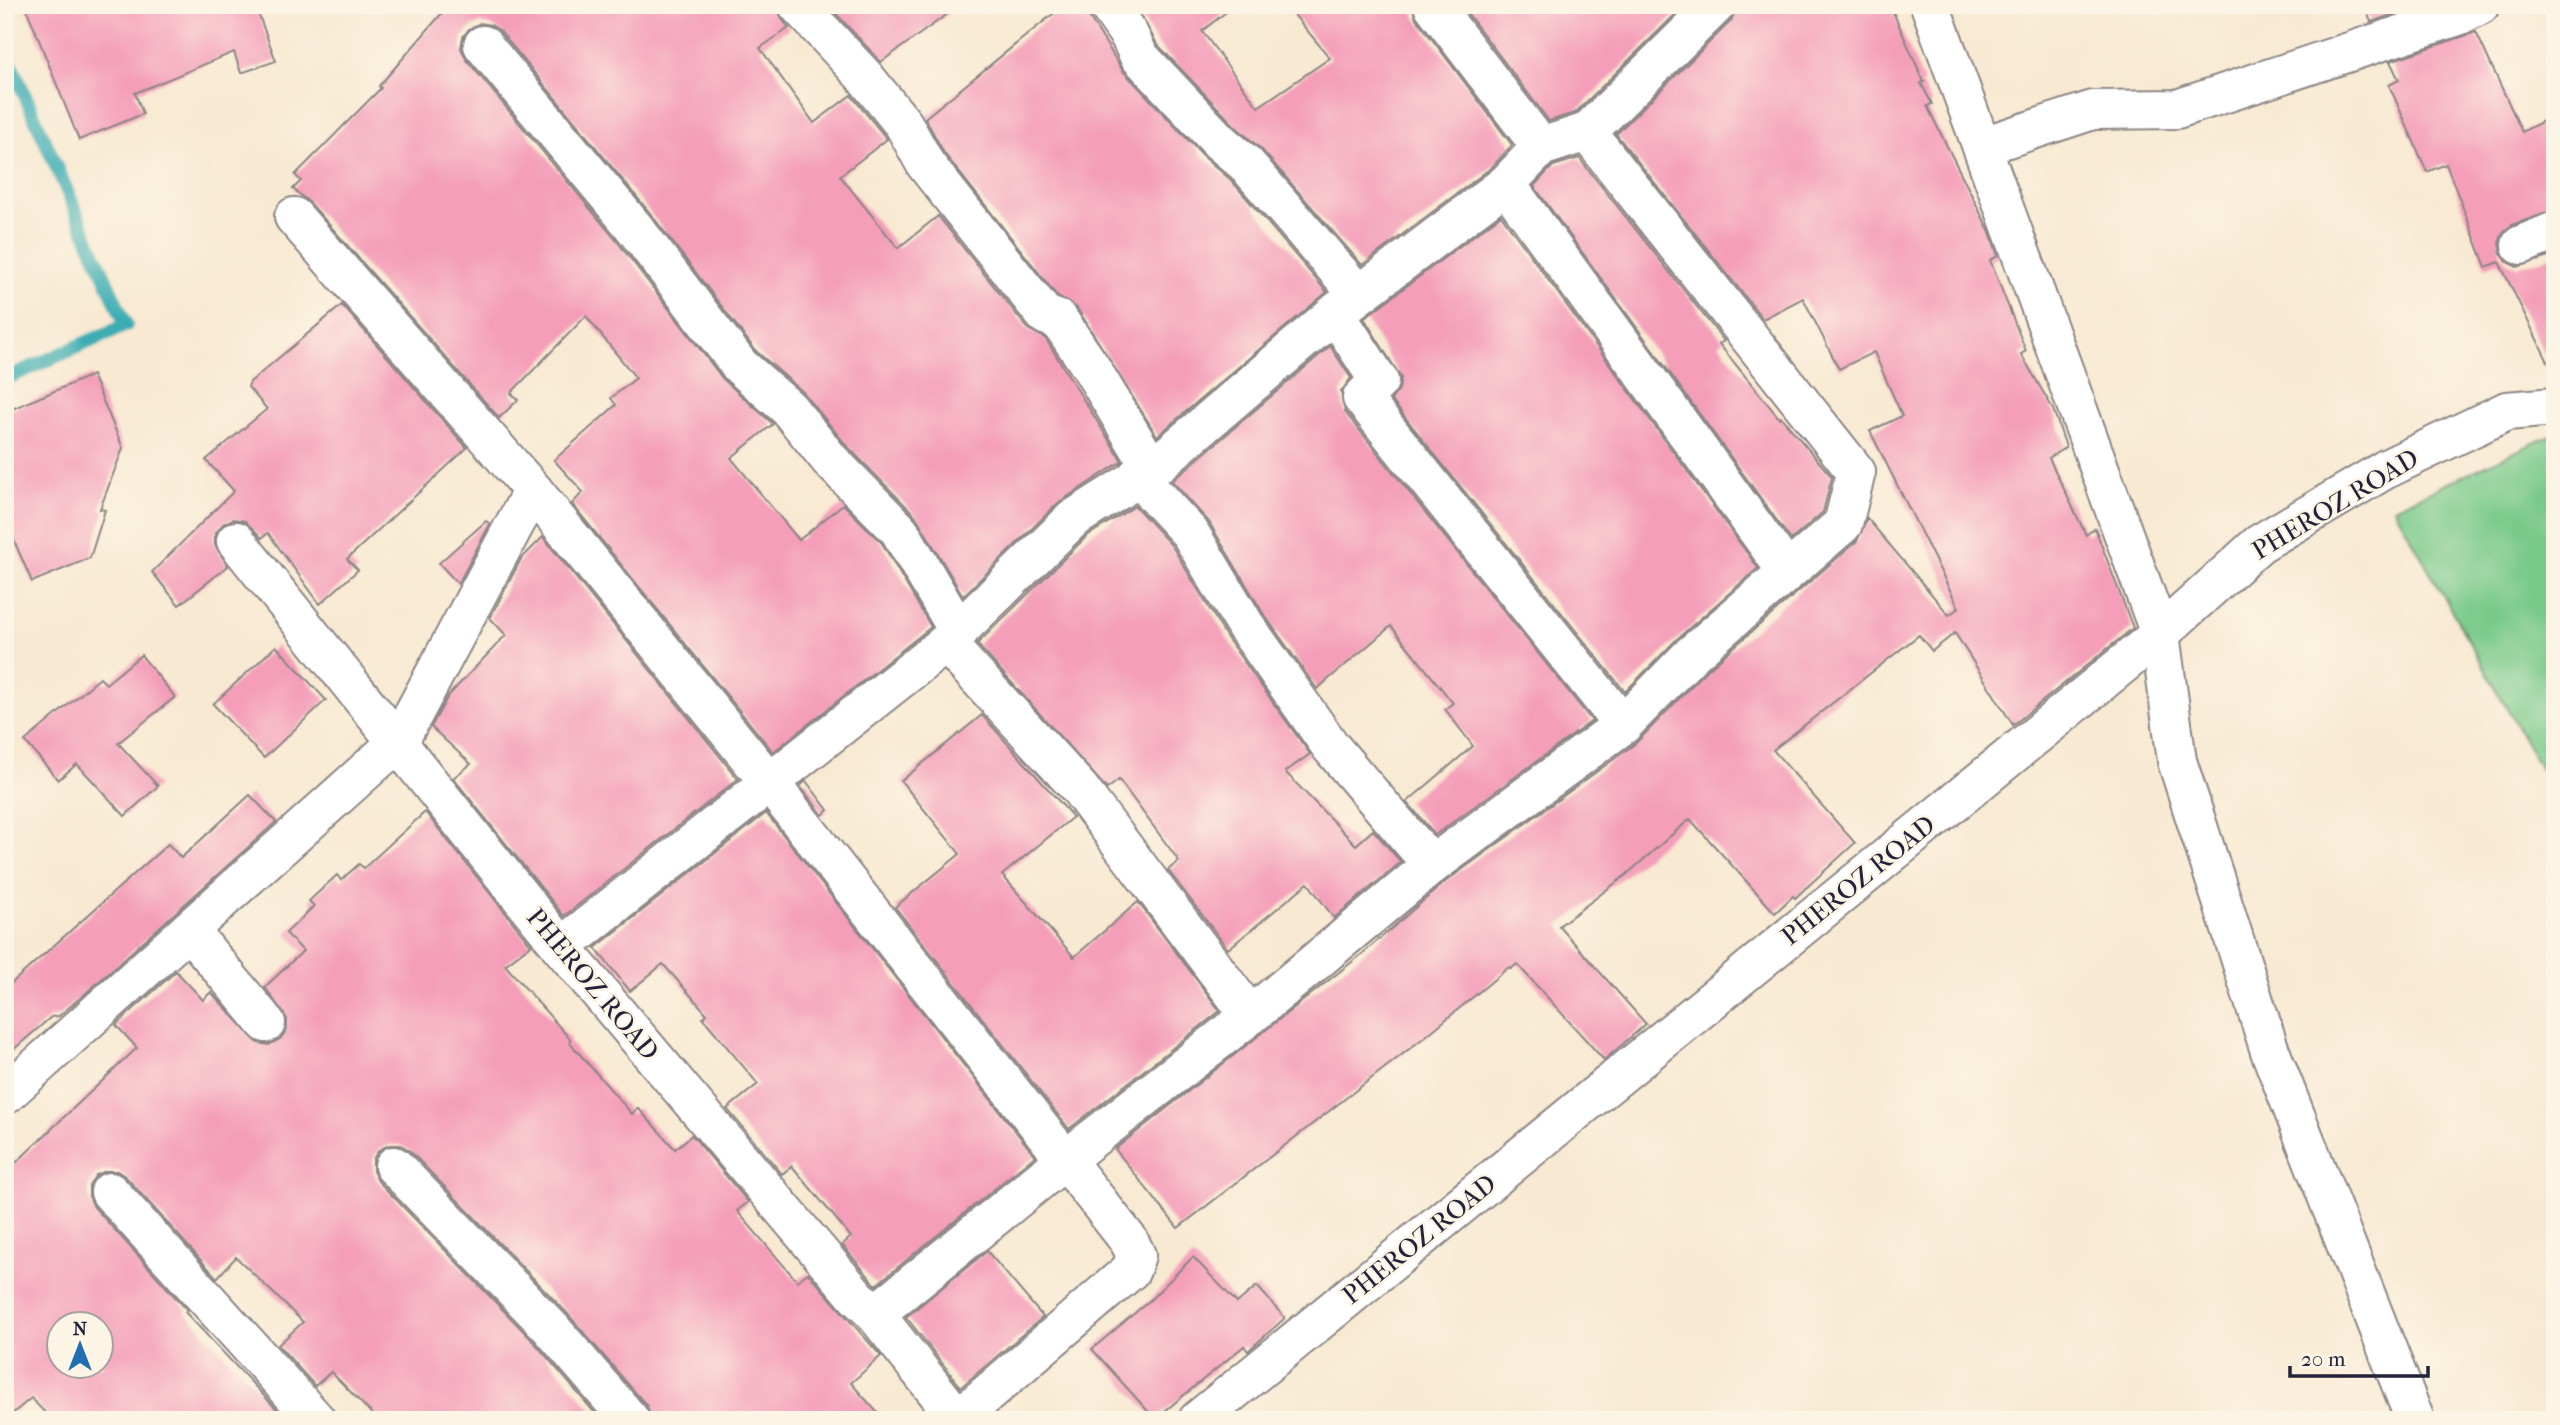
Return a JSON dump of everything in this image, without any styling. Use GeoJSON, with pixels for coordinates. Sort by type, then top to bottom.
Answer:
{"type":"FeatureCollection","features":[{"type":"Feature","properties":{"kind":"street"},"geometry":{"type":"LineString","coordinates":[[798,5],[865,77],[904,125],[926,165],[1045,315],[1059,320],[1144,473],[1190,533],[1245,625],[1331,747],[1432,865]]}},
{"type":"Feature","properties":{"kind":"street"},"geometry":{"type":"LineString","coordinates":[[1108,5],[1129,35],[1139,56],[1220,142],[1246,164],[1346,304],[1379,381],[1362,398],[1623,725]]}},
{"type":"Feature","properties":{"kind":"street"},"geometry":{"type":"LineString","coordinates":[[1433,5],[1541,147]]}},
{"type":"Feature","properties":{"kind":"street"},"geometry":{"type":"LineString","coordinates":[[561,947],[953,638],[1073,519],[1144,473],[1346,304],[1506,184],[1541,147],[1587,132],[1716,5]]}},
{"type":"Feature","properties":{"kind":"street"},"geometry":{"type":"LineString","coordinates":[[1930,5],[2160,634],[2177,761],[2270,1051],[2415,1420]]}},
{"type":"Feature","properties":{"kind":"street"},"geometry":{"type":"LineString","coordinates":[[1983,146],[2093,110],[2177,110],[2464,9]]}},
{"type":"Feature","properties":{"kind":"street"},"geometry":{"type":"LineString","coordinates":[[482,44],[633,226],[740,366],[788,408],[830,460],[899,530],[953,638],[1080,788],[1249,1014]]}},
{"type":"Feature","properties":{"kind":"street"},"geometry":{"type":"LineString","coordinates":[[875,1314],[1432,865],[1623,725],[1691,655],[1786,570],[1819,547],[1843,524],[1856,472],[1587,132]]}},
{"type":"Feature","properties":{"kind":"street"},"geometry":{"type":"LineString","coordinates":[[1506,184],[1786,570]]}},
{"type":"Feature","properties":{"kind":"street"},"geometry":{"type":"LineString","coordinates":[[294,217],[533,490],[769,782],[1129,1241],[1136,1255],[1131,1270],[958,1419]]}},
{"type":"Feature","properties":{"kind":"street","name":"PHEROZ ROAD"},"geometry":{"type":"LineString","coordinates":[[1198,1420],[2160,634],[2259,544],[2386,469],[2507,411],[2555,407]]}},
{"type":"Feature","properties":{"kind":"street"},"geometry":{"type":"LineString","coordinates":[[5,1095],[399,741],[533,490]]}},
{"type":"Feature","properties":{"kind":"street","name":"PHEROZ ROAD"},"geometry":{"type":"LineString","coordinates":[[236,541],[399,741],[561,947],[875,1314],[958,1419]]}},
{"type":"Feature","properties":{"kind":"street"},"geometry":{"type":"LineString","coordinates":[[189,930],[266,1023]]}},
{"type":"Feature","properties":{"kind":"street"},"geometry":{"type":"LineString","coordinates":[[394,1167],[550,1327],[630,1420]]}},
{"type":"Feature","properties":{"kind":"street"},"geometry":{"type":"LineString","coordinates":[[110,1192],[316,1420]]}},
{"type":"Feature","properties":{"kind":"green space"},"geometry":{"type":"Polygon","coordinates":[[[2555,433],[2555,794],[2394,508],[2555,433]]]}},
{"type":"Feature","properties":{"kind":"building"},"geometry":{"type":"Polygon","coordinates":[[[25,5],[255,5],[276,61],[241,73],[234,52],[135,93],[143,114],[79,140],[25,5]]]}},
{"type":"Feature","properties":{"kind":"building"},"geometry":{"type":"Polygon","coordinates":[[[449,5],[777,5],[789,28],[760,48],[814,123],[851,95],[887,139],[840,176],[898,248],[938,216],[1028,329],[1045,338],[1122,461],[1058,503],[963,596],[915,515],[846,445],[803,392],[756,351],[650,213],[500,31],[491,25],[480,23],[469,29],[463,37],[461,48],[466,59],[616,240],[723,379],[773,424],[731,458],[799,540],[843,504],[882,543],[931,627],[773,752],[572,504],[583,492],[554,460],[616,405],[611,398],[636,378],[586,316],[511,393],[518,400],[499,418],[310,203],[293,189],[301,181],[295,175],[381,88],[379,86],[449,5]]]}},
{"type":"Feature","properties":{"kind":"building"},"geometry":{"type":"Polygon","coordinates":[[[828,5],[960,5],[881,62],[828,5]]]}},
{"type":"Feature","properties":{"kind":"building"},"geometry":{"type":"Polygon","coordinates":[[[1064,5],[1086,5],[1090,18],[1123,71],[1204,157],[1231,180],[1327,292],[1157,436],[1077,308],[1058,297],[944,153],[925,118],[1064,5]]]}},
{"type":"Feature","properties":{"kind":"building"},"geometry":{"type":"Polygon","coordinates":[[[1135,5],[1235,5],[1202,31],[1258,107],[1330,58],[1286,5],[1412,5],[1416,18],[1512,145],[1491,168],[1362,265],[1262,150],[1235,126],[1157,44],[1135,5]]]}},
{"type":"Feature","properties":{"kind":"building"},"geometry":{"type":"Polygon","coordinates":[[[1461,5],[1685,5],[1575,113],[1549,121],[1461,5]]]}},
{"type":"Feature","properties":{"kind":"building"},"geometry":{"type":"Polygon","coordinates":[[[1737,5],[1890,5],[1924,82],[1921,83],[1932,104],[1927,106],[1990,232],[1998,256],[1990,260],[2026,351],[2021,354],[2053,409],[2066,447],[2049,458],[2086,535],[2095,528],[2133,628],[2013,725],[1955,633],[1932,651],[1919,635],[1773,750],[1855,843],[1795,898],[1793,896],[1775,913],[1690,819],[1626,875],[1559,926],[1646,1024],[1604,1060],[1517,964],[1511,969],[1509,967],[1426,1036],[1178,1228],[1115,1149],[1362,954],[1445,882],[1636,743],[1706,671],[1857,541],[1867,518],[1949,615],[1959,608],[1870,431],[1902,416],[1874,352],[1839,369],[1803,298],[1763,319],[1616,134],[1731,21],[1737,5]]]}},
{"type":"Feature","properties":{"kind":"building"},"geometry":{"type":"Polygon","coordinates":[[[2364,5],[2421,5],[2371,22],[2364,5]]]}},
{"type":"Feature","properties":{"kind":"building"},"geometry":{"type":"Polygon","coordinates":[[[2476,32],[2522,132],[2555,115],[2555,210],[2512,225],[2503,232],[2499,243],[2507,262],[2517,267],[2555,255],[2555,376],[2499,262],[2486,267],[2446,164],[2427,172],[2389,85],[2399,80],[2390,61],[2476,32]]]}},
{"type":"Feature","properties":{"kind":"building"},"geometry":{"type":"Polygon","coordinates":[[[1579,158],[1724,341],[1719,344],[1779,418],[1781,417],[1832,477],[1823,512],[1791,540],[1534,186],[1553,166],[1579,158]]]}},
{"type":"Feature","properties":{"kind":"building"},"geometry":{"type":"Polygon","coordinates":[[[1501,215],[1758,568],[1677,639],[1625,692],[1391,400],[1399,389],[1401,378],[1364,318],[1501,215]]]}},
{"type":"Feature","properties":{"kind":"building"},"geometry":{"type":"Polygon","coordinates":[[[342,305],[467,448],[347,559],[358,570],[320,604],[268,533],[262,538],[245,521],[233,519],[223,524],[215,534],[215,545],[228,566],[179,605],[152,572],[234,491],[206,460],[267,409],[248,387],[250,382],[342,305]]]}},
{"type":"Feature","properties":{"kind":"building"},"geometry":{"type":"Polygon","coordinates":[[[1330,346],[1351,378],[1341,392],[1345,412],[1592,721],[1435,835],[1407,802],[1473,746],[1445,709],[1453,703],[1391,626],[1317,689],[1263,613],[1209,522],[1172,481],[1330,346]]]}},
{"type":"Feature","properties":{"kind":"building"},"geometry":{"type":"Polygon","coordinates":[[[92,375],[123,448],[100,509],[105,510],[90,558],[32,582],[5,520],[5,412],[92,375]]]}},
{"type":"Feature","properties":{"kind":"building"},"geometry":{"type":"Polygon","coordinates":[[[1135,506],[1172,546],[1227,638],[1310,754],[1285,772],[1356,845],[1373,830],[1401,862],[1334,918],[1308,883],[1228,949],[1168,870],[1179,861],[1119,780],[1107,789],[977,644],[1087,536],[1135,506]]]}},
{"type":"Feature","properties":{"kind":"building"},"geometry":{"type":"Polygon","coordinates":[[[486,521],[490,524],[458,584],[439,563],[486,521]]]}},
{"type":"Feature","properties":{"kind":"building"},"geometry":{"type":"Polygon","coordinates":[[[543,537],[738,779],[564,916],[453,778],[471,764],[431,727],[448,696],[506,635],[490,618],[521,559],[543,537]]]}},
{"type":"Feature","properties":{"kind":"building"},"geometry":{"type":"Polygon","coordinates":[[[276,646],[326,700],[264,758],[213,704],[276,646]]]}},
{"type":"Feature","properties":{"kind":"building"},"geometry":{"type":"Polygon","coordinates":[[[141,655],[175,697],[118,743],[158,786],[125,816],[77,764],[58,780],[25,741],[100,678],[106,684],[141,655]]]}},
{"type":"Feature","properties":{"kind":"building"},"geometry":{"type":"Polygon","coordinates":[[[982,715],[1073,817],[1002,875],[1074,957],[1138,902],[1220,1011],[1069,1129],[895,907],[960,854],[901,781],[982,715]]]}},
{"type":"Feature","properties":{"kind":"building"},"geometry":{"type":"Polygon","coordinates":[[[806,781],[828,810],[823,815],[800,786],[806,781]]]}},
{"type":"Feature","properties":{"kind":"building"},"geometry":{"type":"Polygon","coordinates":[[[250,795],[276,822],[86,993],[59,1016],[51,1017],[5,1057],[5,989],[168,844],[181,858],[250,795]]]}},
{"type":"Feature","properties":{"kind":"building"},"geometry":{"type":"Polygon","coordinates":[[[425,812],[531,945],[505,965],[570,1039],[570,1043],[632,1114],[638,1108],[675,1149],[692,1135],[748,1202],[737,1211],[797,1281],[808,1273],[881,1356],[851,1383],[884,1420],[651,1420],[647,1406],[566,1312],[410,1151],[401,1145],[389,1145],[379,1150],[373,1159],[373,1171],[378,1181],[534,1342],[601,1420],[378,1420],[331,1372],[315,1386],[278,1345],[303,1322],[236,1257],[217,1278],[126,1177],[117,1171],[106,1171],[96,1175],[89,1185],[89,1196],[94,1207],[187,1310],[185,1312],[283,1416],[279,1420],[52,1420],[31,1398],[5,1420],[5,1173],[137,1048],[116,1025],[176,971],[203,1000],[211,992],[258,1043],[269,1045],[280,1039],[287,1030],[287,1019],[265,987],[303,951],[286,933],[314,906],[309,901],[337,875],[341,880],[359,864],[364,868],[425,812]]]}},
{"type":"Feature","properties":{"kind":"building"},"geometry":{"type":"Polygon","coordinates":[[[766,813],[1035,1156],[876,1285],[842,1245],[851,1237],[792,1166],[782,1174],[727,1109],[758,1084],[703,1018],[707,1014],[663,964],[630,991],[595,948],[766,813]]]}},
{"type":"Feature","properties":{"kind":"building"},"geometry":{"type":"Polygon","coordinates":[[[987,1251],[1043,1317],[961,1387],[906,1317],[987,1251]]]}},
{"type":"Feature","properties":{"kind":"building"},"geometry":{"type":"Polygon","coordinates":[[[1193,1257],[1237,1303],[1257,1286],[1285,1318],[1248,1351],[1244,1346],[1155,1419],[1092,1349],[1149,1301],[1193,1257]]]}},
{"type":"Feature","properties":{"kind":"waterway"},"geometry":{"type":"LineString","coordinates":[[5,50],[126,325],[5,379]]}}]}
